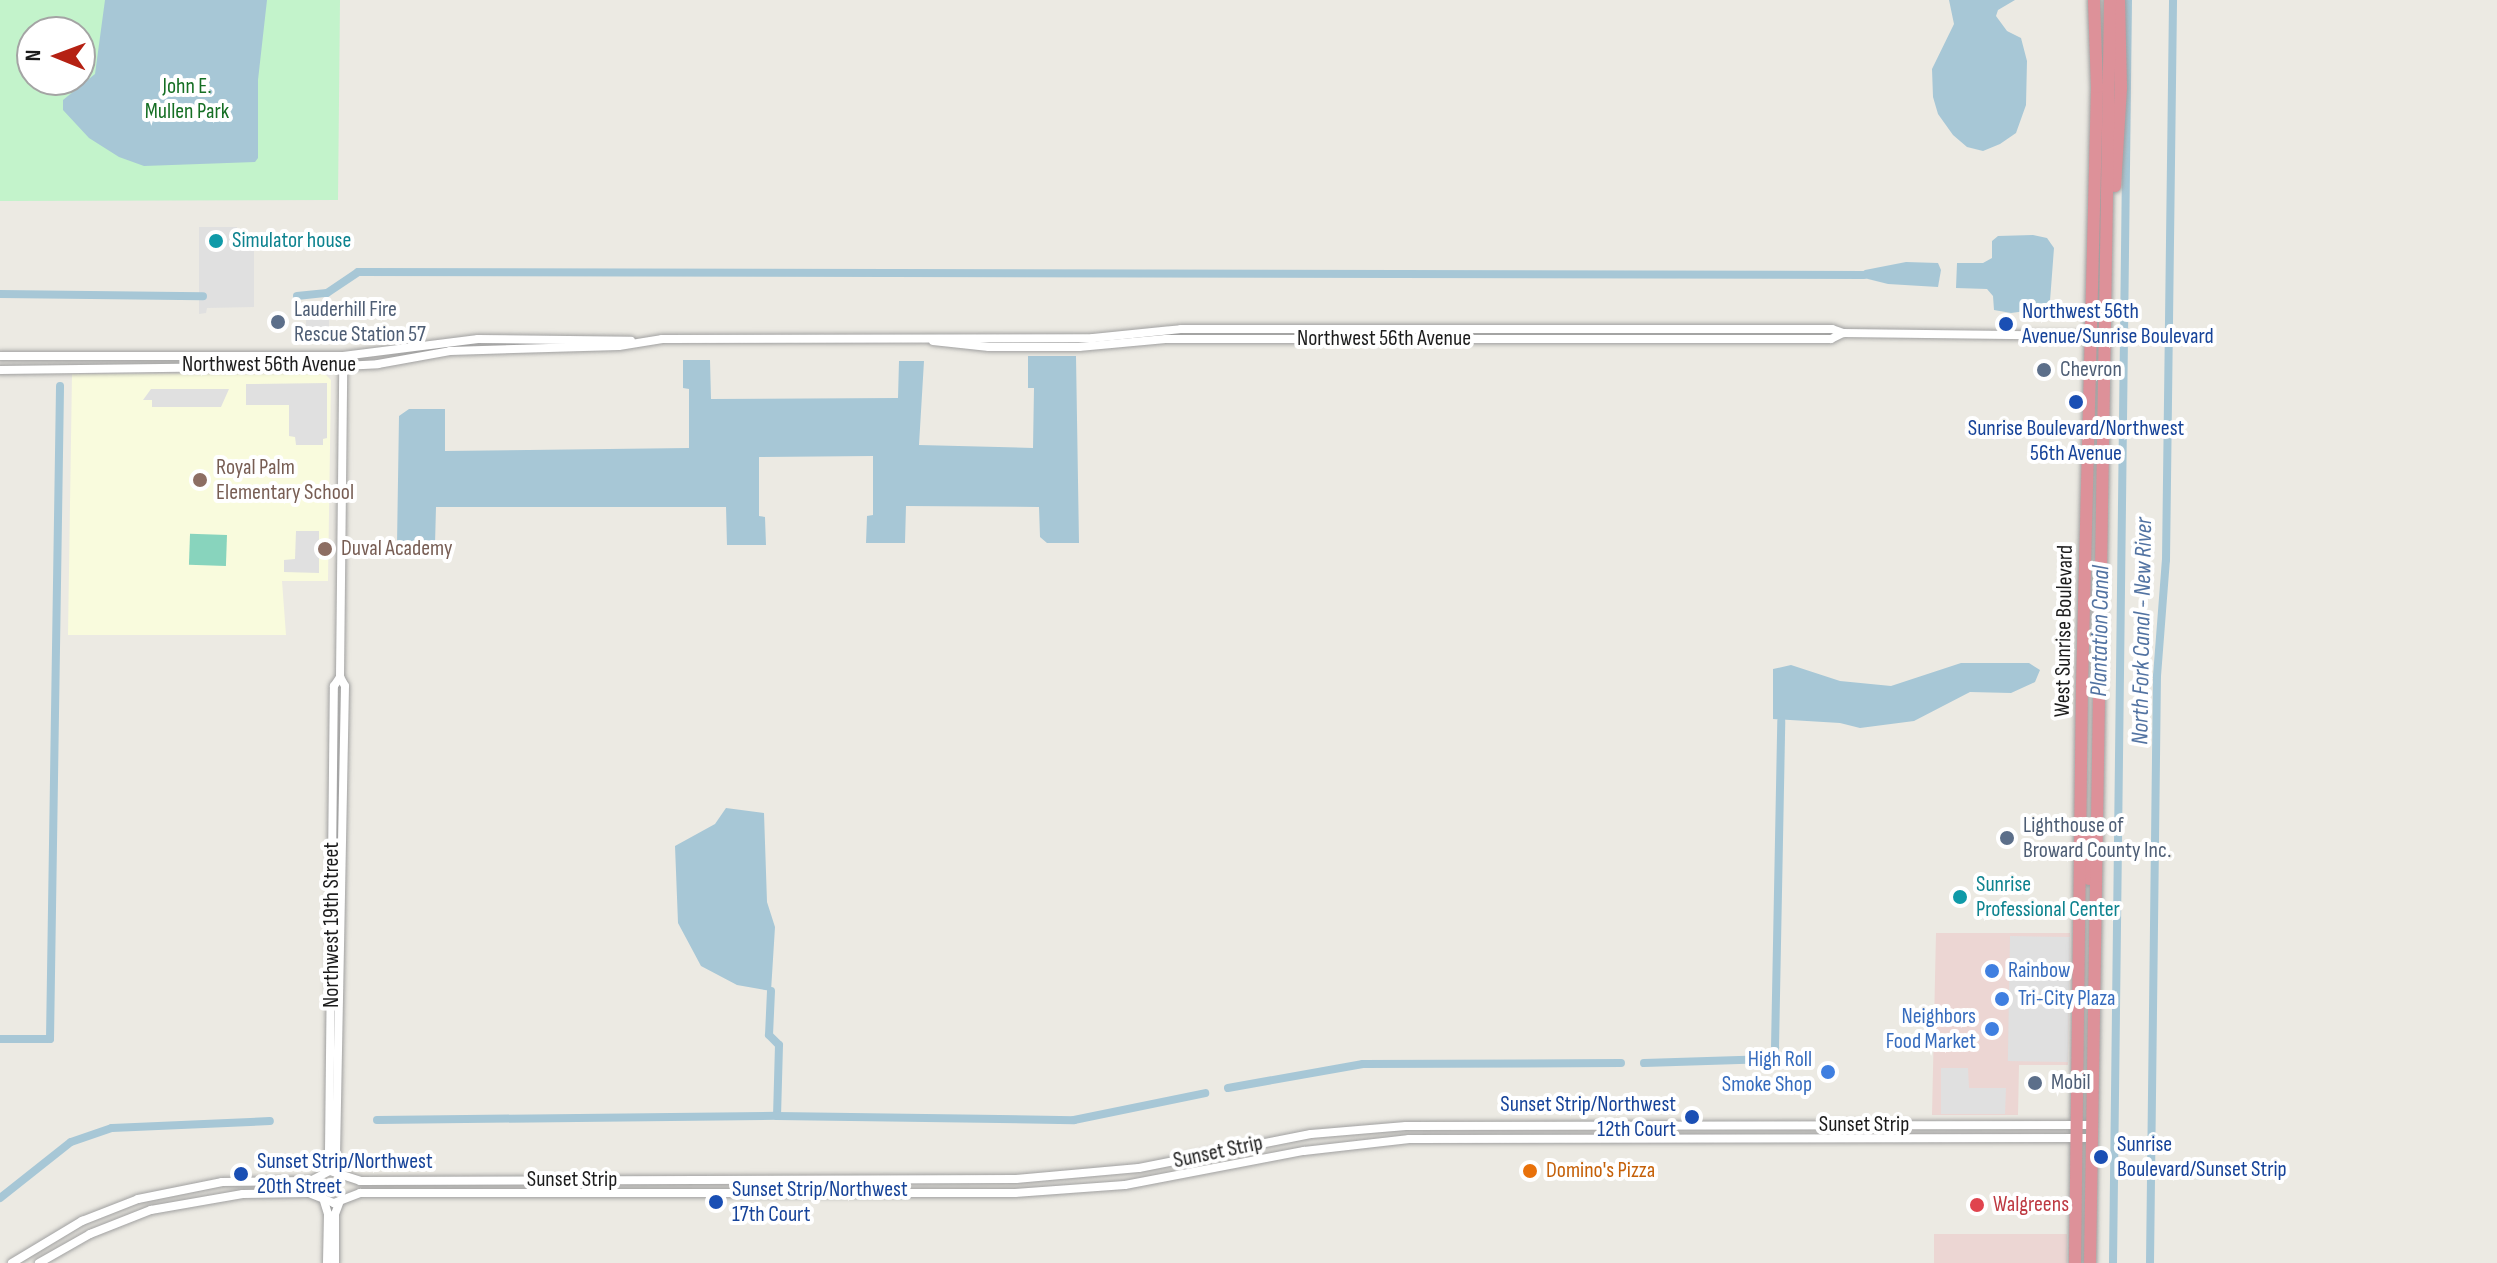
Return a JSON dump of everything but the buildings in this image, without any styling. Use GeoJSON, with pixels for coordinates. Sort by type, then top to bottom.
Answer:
{"type":"FeatureCollection","features":[{"type":"Feature","properties":{"kind":"highway","name":"West Sunrise Boulevard"},"geometry":{"type":"LineString","coordinates":[[2075,1263],[2088,336],[2097,87],[2094,0]]}},
{"type":"Feature","properties":{"kind":"highway","name":"West Sunrise Boulevard"},"geometry":{"type":"LineString","coordinates":[[2090,1263],[2110,0]]}},
{"type":"Feature","properties":{"kind":"highway"},"geometry":{"type":"LineString","coordinates":[[2109,208],[2118,176],[2119,0]]}},
{"type":"Feature","properties":{"kind":"highway"},"geometry":{"type":"LineString","coordinates":[[2086,548],[2092,557],[2092,572],[2102,602]]}},
{"type":"Feature","properties":{"kind":"highway"},"geometry":{"type":"LineString","coordinates":[[2082,685],[2088,699],[2088,756],[2099,765]]}},
{"type":"Feature","properties":{"kind":"highway"},"geometry":{"type":"LineString","coordinates":[[2082,767],[2090,779],[2089,899],[2097,921]]}},
{"type":"Feature","properties":{"kind":"street","name":"Northwest 56th Avenue"},"geometry":{"type":"LineString","coordinates":[[0,356],[343,356],[478,339],[924,339],[989,347],[1079,347],[1166,339],[1831,339],[1843,333],[2103,337]]}},
{"type":"Feature","properties":{"kind":"street","name":"Northwest 56th Avenue"},"geometry":{"type":"LineString","coordinates":[[0,370],[343,366],[378,364],[450,351],[619,346],[632,341]]}},
{"type":"Feature","properties":{"kind":"street","name":"Northwest 19th Street"},"geometry":{"type":"LineString","coordinates":[[342,1176],[336,1155],[345,686],[340,677],[343,366]]}},
{"type":"Feature","properties":{"kind":"street","name":"Northwest 19th Street"},"geometry":{"type":"LineString","coordinates":[[321,1176],[329,1158],[334,686],[340,677]]}},
{"type":"Feature","properties":{"kind":"street","name":"Sunset Strip"},"geometry":{"type":"LineString","coordinates":[[342,1176],[360,1181],[1016,1179],[1090,1174],[1159,1164],[1311,1134],[1406,1126],[2092,1131]]}},
{"type":"Feature","properties":{"kind":"street","name":"Sunset Strip"},"geometry":{"type":"LineString","coordinates":[[343,1198],[360,1193],[1015,1193],[1081,1190],[1162,1179],[1304,1151],[1409,1139],[2076,1131]]}},
{"type":"Feature","properties":{"kind":"street"},"geometry":{"type":"LineString","coordinates":[[1159,1164],[1162,1179]]}},
{"type":"Feature","properties":{"kind":"street"},"geometry":{"type":"LineString","coordinates":[[321,1176],[317,1187],[328,1214],[327,1263]]}},
{"type":"Feature","properties":{"kind":"street"},"geometry":{"type":"LineString","coordinates":[[12,1263],[82,1221],[138,1199],[222,1182],[342,1176],[348,1189],[335,1214],[335,1263]]}},
{"type":"Feature","properties":{"kind":"street"},"geometry":{"type":"LineString","coordinates":[[39,1263],[90,1234],[179,1203],[243,1194],[303,1193],[322,1199],[343,1198]]}},
{"type":"Feature","properties":{"kind":"shaded area"},"geometry":{"type":"Polygon","coordinates":[[[199,227],[237,227],[237,239],[254,238],[254,307],[207,308],[206,313],[199,314],[199,227]]]}},
{"type":"Feature","properties":{"kind":"shaded area"},"geometry":{"type":"Polygon","coordinates":[[[306,310],[329,310],[329,339],[306,339],[306,310]]]}},
{"type":"Feature","properties":{"kind":"shaded area","name":"Royal Palm Elementary School"},"geometry":{"type":"Polygon","coordinates":[[[324,373],[331,380],[328,581],[282,581],[286,635],[68,635],[72,374],[324,373]]]}},
{"type":"Feature","properties":{"kind":"shaded area"},"geometry":{"type":"Polygon","coordinates":[[[327,383],[327,438],[323,439],[323,445],[296,445],[295,437],[289,436],[289,405],[246,405],[246,384],[327,383]]]}},
{"type":"Feature","properties":{"kind":"shaded area"},"geometry":{"type":"Polygon","coordinates":[[[151,389],[229,389],[221,407],[152,407],[152,400],[143,400],[151,389]]]}},
{"type":"Feature","properties":{"kind":"shaded area"},"geometry":{"type":"Polygon","coordinates":[[[296,531],[319,531],[319,573],[284,572],[284,560],[295,559],[296,531]]]}},
{"type":"Feature","properties":{"kind":"shaded area","name":"Tri-City Plaza"},"geometry":{"type":"Polygon","coordinates":[[[1936,933],[2070,933],[2068,1065],[2019,1065],[2018,1115],[1932,1115],[1936,933]]]}},
{"type":"Feature","properties":{"kind":"shaded area"},"geometry":{"type":"Polygon","coordinates":[[[2010,936],[2070,937],[2068,1062],[2008,1061],[2010,936]]]}},
{"type":"Feature","properties":{"kind":"shaded area"},"geometry":{"type":"Polygon","coordinates":[[[1941,1068],[1968,1068],[1969,1088],[2006,1088],[2005,1114],[1941,1114],[1941,1068]]]}},
{"type":"Feature","properties":{"kind":"shaded area"},"geometry":{"type":"Polygon","coordinates":[[[1934,1234],[2067,1234],[2067,1263],[1934,1263],[1934,1234]]]}},
{"type":"Feature","properties":{"kind":"green space","name":"John E. Mullen Park"},"geometry":{"type":"Polygon","coordinates":[[[0,0],[340,0],[338,200],[0,201],[0,0]]]}},
{"type":"Feature","properties":{"kind":"green space"},"geometry":{"type":"Polygon","coordinates":[[[190,534],[227,535],[226,566],[189,565],[190,534]]]}},
{"type":"Feature","properties":{"kind":"water"},"geometry":{"type":"Polygon","coordinates":[[[105,0],[267,0],[258,80],[258,158],[255,162],[144,166],[119,157],[89,138],[63,110],[63,100],[68,96],[96,96],[96,67],[105,0]]]}},
{"type":"Feature","properties":{"kind":"water"},"geometry":{"type":"Polygon","coordinates":[[[1949,0],[2015,0],[1998,10],[1996,16],[2007,31],[2021,38],[2027,61],[2026,105],[2016,133],[1983,151],[1967,147],[1953,135],[1938,114],[1933,97],[1932,69],[1954,24],[1949,0]]]}},
{"type":"Feature","properties":{"kind":"water"},"geometry":{"type":"Polygon","coordinates":[[[2033,235],[2047,238],[2054,248],[2050,301],[2033,310],[2011,313],[1994,310],[1993,296],[1987,289],[1956,288],[1957,263],[1983,263],[1992,258],[1992,241],[1998,236],[2033,235]]]}},
{"type":"Feature","properties":{"kind":"water"},"geometry":{"type":"Polygon","coordinates":[[[1906,262],[1938,263],[1941,270],[1938,287],[1888,284],[1856,276],[1865,270],[1906,262]]]}},
{"type":"Feature","properties":{"kind":"water"},"geometry":{"type":"Polygon","coordinates":[[[1028,356],[1076,356],[1079,543],[1047,543],[1040,537],[1039,507],[906,506],[905,543],[866,543],[867,516],[873,515],[873,456],[759,457],[759,516],[765,517],[766,545],[727,545],[726,507],[436,507],[435,545],[397,545],[399,416],[409,409],[445,409],[445,451],[689,448],[689,389],[683,388],[683,360],[710,360],[711,399],[898,398],[899,361],[924,361],[919,445],[1033,448],[1034,388],[1028,388],[1028,356]]]}},
{"type":"Feature","properties":{"kind":"water"},"geometry":{"type":"Polygon","coordinates":[[[1961,663],[2029,663],[2040,670],[2035,682],[2011,693],[1970,692],[1914,721],[1860,728],[1840,723],[1773,719],[1773,669],[1791,665],[1840,681],[1891,686],[1961,663]]]}},
{"type":"Feature","properties":{"kind":"water"},"geometry":{"type":"Polygon","coordinates":[[[726,808],[764,813],[767,902],[775,927],[771,991],[737,985],[701,966],[678,923],[675,846],[715,824],[726,808]]]}},
{"type":"Feature","properties":{"kind":"waterway","name":"Plantation Canal"},"geometry":{"type":"LineString","coordinates":[[2113,1263],[2128,0]]}},
{"type":"Feature","properties":{"kind":"waterway","name":"North Fork Canal - New River"},"geometry":{"type":"LineString","coordinates":[[2150,1263],[2157,676],[2166,560],[2173,0]]}},
{"type":"Feature","properties":{"kind":"waterway"},"geometry":{"type":"LineString","coordinates":[[297,296],[327,293],[358,272],[1864,275]]}},
{"type":"Feature","properties":{"kind":"waterway"},"geometry":{"type":"LineString","coordinates":[[0,294],[203,296]]}},
{"type":"Feature","properties":{"kind":"waterway"},"geometry":{"type":"LineString","coordinates":[[0,1039],[50,1039],[60,386]]}},
{"type":"Feature","properties":{"kind":"waterway"},"geometry":{"type":"LineString","coordinates":[[1644,1063],[1771,1059],[1775,1048],[1781,721]]}},
{"type":"Feature","properties":{"kind":"waterway"},"geometry":{"type":"LineString","coordinates":[[771,991],[769,1035],[779,1045],[777,1116]]}},
{"type":"Feature","properties":{"kind":"waterway"},"geometry":{"type":"LineString","coordinates":[[1228,1088],[1363,1064],[1621,1063]]}},
{"type":"Feature","properties":{"kind":"waterway"},"geometry":{"type":"LineString","coordinates":[[377,1120],[777,1116],[1074,1120],[1205,1093]]}},
{"type":"Feature","properties":{"kind":"waterway"},"geometry":{"type":"LineString","coordinates":[[0,1198],[71,1142],[112,1128],[270,1121]]}},
{"type":"Feature","properties":{"kind":"place","name":"Simulator house"},"geometry":{"type":"Point","coordinates":[216,241]}},
{"type":"Feature","properties":{"kind":"place","name":"Lauderhill Fire Rescue Station 57"},"geometry":{"type":"Point","coordinates":[278,322]}},
{"type":"Feature","properties":{"kind":"place","name":"Northwest 56th Avenue/Sunrise Boulevard"},"geometry":{"type":"Point","coordinates":[2006,324]}},
{"type":"Feature","properties":{"kind":"place","name":"Chevron"},"geometry":{"type":"Point","coordinates":[2044,370]}},
{"type":"Feature","properties":{"kind":"place","name":"Sunrise Boulevard/Northwest 56th Avenue"},"geometry":{"type":"Point","coordinates":[2076,402]}},
{"type":"Feature","properties":{"kind":"place","name":"Royal Palm Elementary School"},"geometry":{"type":"Point","coordinates":[200,480]}},
{"type":"Feature","properties":{"kind":"place","name":"Duval Academy"},"geometry":{"type":"Point","coordinates":[325,549]}},
{"type":"Feature","properties":{"kind":"place","name":"Lighthouse of Broward County Inc."},"geometry":{"type":"Point","coordinates":[2007,838]}},
{"type":"Feature","properties":{"kind":"place","name":"Sunrise Professional Center"},"geometry":{"type":"Point","coordinates":[1960,897]}},
{"type":"Feature","properties":{"kind":"place","name":"Rainbow"},"geometry":{"type":"Point","coordinates":[1992,971]}},
{"type":"Feature","properties":{"kind":"place","name":"Tri-City Plaza"},"geometry":{"type":"Point","coordinates":[2002,999]}},
{"type":"Feature","properties":{"kind":"place","name":"Neighbors Food Market"},"geometry":{"type":"Point","coordinates":[1992,1029]}},
{"type":"Feature","properties":{"kind":"place","name":"High Roll Smoke Shop"},"geometry":{"type":"Point","coordinates":[1828,1072]}},
{"type":"Feature","properties":{"kind":"place","name":"Mobil"},"geometry":{"type":"Point","coordinates":[2035,1083]}},
{"type":"Feature","properties":{"kind":"place","name":"Sunset Strip/Northwest 12th Court"},"geometry":{"type":"Point","coordinates":[1692,1117]}},
{"type":"Feature","properties":{"kind":"place","name":"Sunrise Boulevard/Sunset Strip"},"geometry":{"type":"Point","coordinates":[2101,1157]}},
{"type":"Feature","properties":{"kind":"place","name":"Domino's Pizza"},"geometry":{"type":"Point","coordinates":[1530,1171]}},
{"type":"Feature","properties":{"kind":"place","name":"Sunset Strip/Northwest 20th Street"},"geometry":{"type":"Point","coordinates":[241,1174]}},
{"type":"Feature","properties":{"kind":"place","name":"Sunset Strip/Northwest 17th Court"},"geometry":{"type":"Point","coordinates":[716,1202]}},
{"type":"Feature","properties":{"kind":"place","name":"Walgreens"},"geometry":{"type":"Point","coordinates":[1977,1205]}}]}
